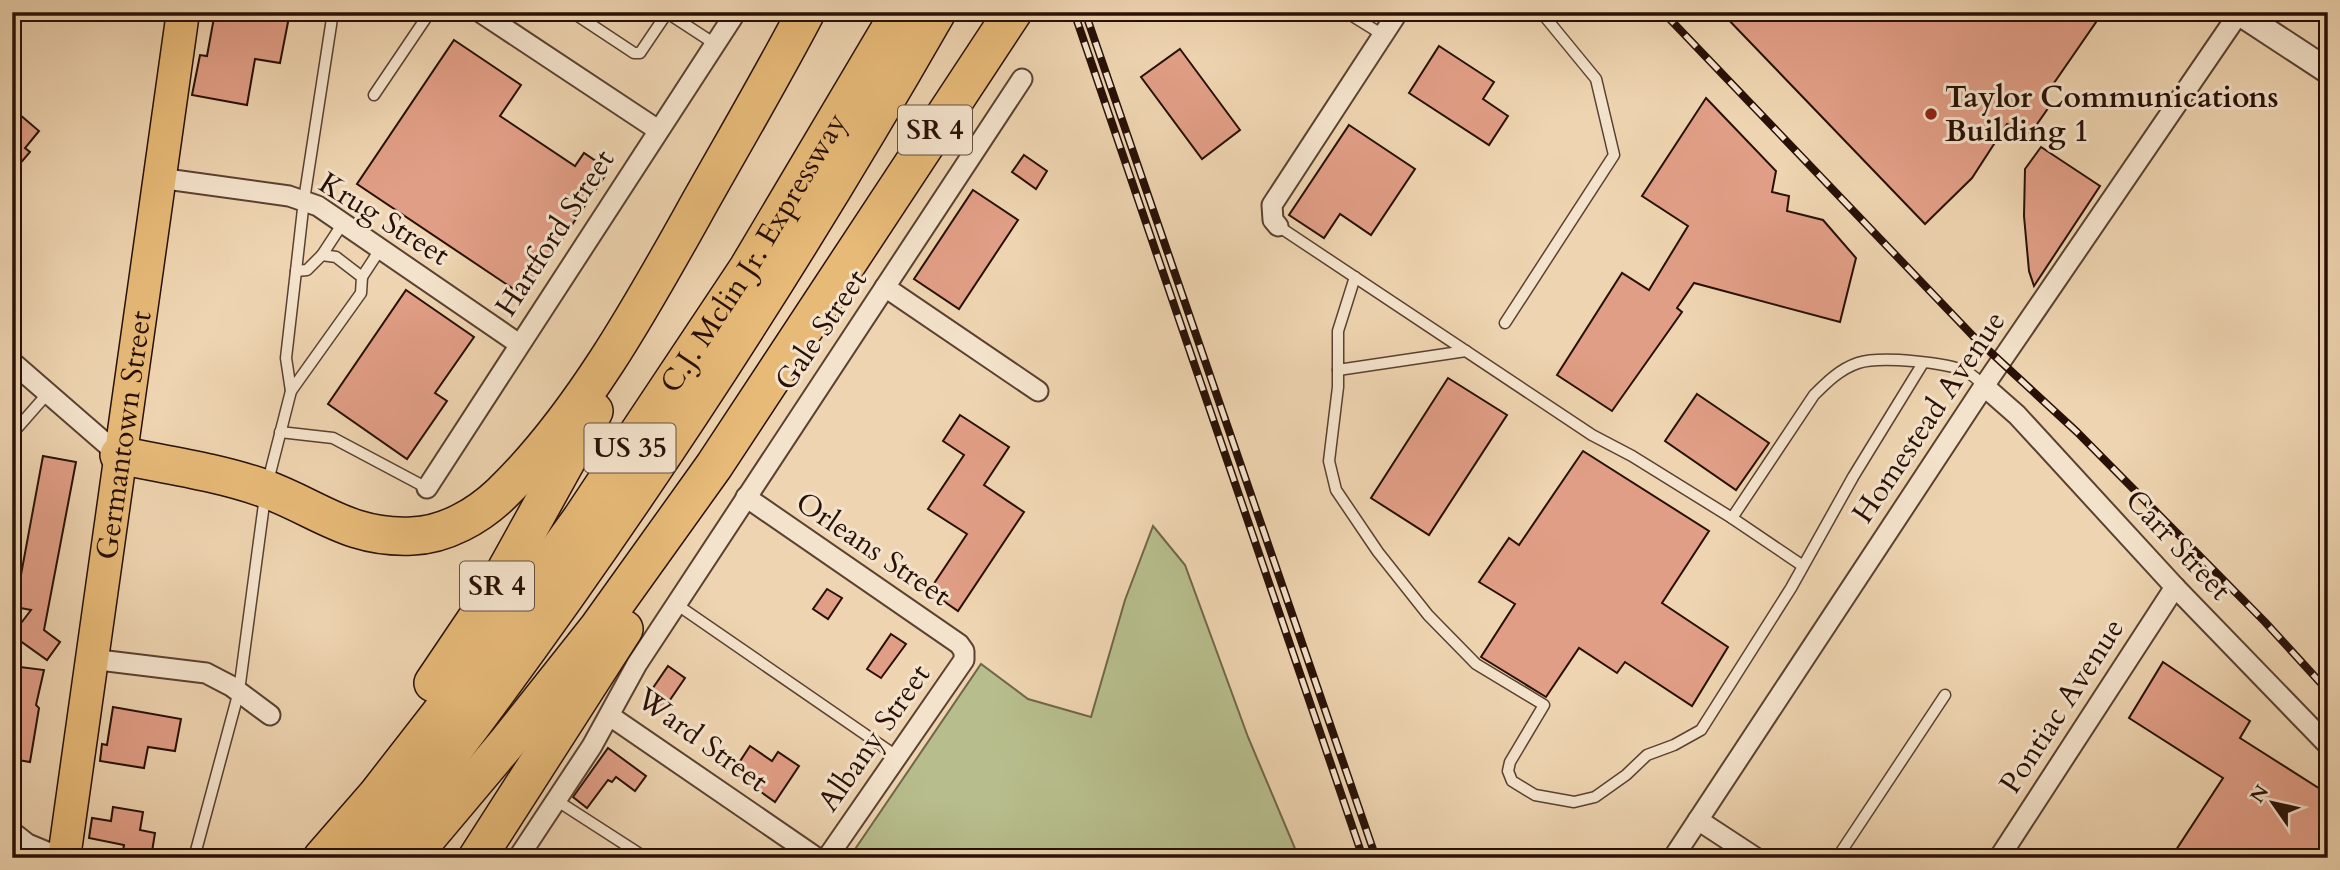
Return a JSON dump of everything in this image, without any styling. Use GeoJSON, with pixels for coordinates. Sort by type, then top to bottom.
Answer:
{"type":"FeatureCollection","features":[{"type":"Feature","properties":{"kind":"highway","name":"C.J. Mclin Jr. Expressway"},"geometry":{"type":"LineString","coordinates":[[322,858],[376,796],[446,706],[581,519],[748,268],[900,12]]}},
{"type":"Feature","properties":{"kind":"highway","name":"C.J. Mclin Jr. Expressway"},"geometry":{"type":"LineString","coordinates":[[370,858],[552,617],[676,438],[797,249],[937,12]]}},
{"type":"Feature","properties":{"kind":"highway","name":"SR 4"},"geometry":{"type":"LineString","coordinates":[[410,858],[506,744],[598,628],[714,466],[1013,12]]}},
{"type":"Feature","properties":{"kind":"highway","name":"SR 4"},"geometry":{"type":"LineString","coordinates":[[316,858],[491,597],[587,426],[648,296],[800,24]]}},
{"type":"Feature","properties":{"kind":"highway"},"geometry":{"type":"LineString","coordinates":[[119,455],[234,479],[266,489],[355,530],[384,536],[414,536],[456,524],[475,514],[500,495],[567,420],[648,296]]}},
{"type":"Feature","properties":{"kind":"highway"},"geometry":{"type":"LineString","coordinates":[[477,858],[668,561],[714,466]]}},
{"type":"Feature","properties":{"kind":"main road","name":"Germantown Street"},"geometry":{"type":"LineString","coordinates":[[64,858],[183,12]]}},
{"type":"Feature","properties":{"kind":"street","name":"Hartford Street"},"geometry":{"type":"LineString","coordinates":[[427,488],[736,12]]}},
{"type":"Feature","properties":{"kind":"street"},"geometry":{"type":"LineString","coordinates":[[1278,226],[1273,220],[1272,205],[1398,12]]}},
{"type":"Feature","properties":{"kind":"street"},"geometry":{"type":"LineString","coordinates":[[2239,12],[2328,71]]}},
{"type":"Feature","properties":{"kind":"street","name":"Homestead Avenue"},"geometry":{"type":"LineString","coordinates":[[1673,858],[1984,386],[2239,12]]}},
{"type":"Feature","properties":{"kind":"street"},"geometry":{"type":"LineString","coordinates":[[493,16],[658,130]]}},
{"type":"Feature","properties":{"kind":"street","name":"Gale Street"},"geometry":{"type":"LineString","coordinates":[[673,609],[1022,79]]}},
{"type":"Feature","properties":{"kind":"street","name":"Krug Street"},"geometry":{"type":"LineString","coordinates":[[159,177],[304,200],[381,248],[519,344]]}},
{"type":"Feature","properties":{"kind":"street"},"geometry":{"type":"LineString","coordinates":[[885,286],[1038,391]]}},
{"type":"Feature","properties":{"kind":"street"},"geometry":{"type":"LineString","coordinates":[[12,362],[119,455]]}},
{"type":"Feature","properties":{"kind":"street","name":"Carr Street"},"geometry":{"type":"LineString","coordinates":[[1984,386],[2017,415],[2175,587],[2328,745]]}},
{"type":"Feature","properties":{"kind":"street","name":"Orleans Street"},"geometry":{"type":"LineString","coordinates":[[746,497],[959,644],[964,651]]}},
{"type":"Feature","properties":{"kind":"street","name":"Pontiac Avenue"},"geometry":{"type":"LineString","coordinates":[[1999,858],[2175,587]]}},
{"type":"Feature","properties":{"kind":"street","name":"Ward Street"},"geometry":{"type":"LineString","coordinates":[[673,609],[637,664],[610,716],[817,858]]}},
{"type":"Feature","properties":{"kind":"street","name":"Albany Street"},"geometry":{"type":"LineString","coordinates":[[827,858],[964,660],[964,651]]}},
{"type":"Feature","properties":{"kind":"street"},"geometry":{"type":"LineString","coordinates":[[91,659],[206,673],[239,691],[270,715]]}},
{"type":"Feature","properties":{"kind":"street"},"geometry":{"type":"LineString","coordinates":[[517,858],[610,716]]}},
{"type":"Feature","properties":{"kind":"street"},"geometry":{"type":"LineString","coordinates":[[1698,820],[1756,858]]}},
{"type":"Feature","properties":{"kind":"street"},"geometry":{"type":"LineString","coordinates":[[12,835],[26,846],[55,858]]}},
{"type":"Feature","properties":{"kind":"lane"},"geometry":{"type":"LineString","coordinates":[[291,391],[286,358],[304,200],[333,12]]}},
{"type":"Feature","properties":{"kind":"lane"},"geometry":{"type":"LineString","coordinates":[[374,95],[430,12]]}},
{"type":"Feature","properties":{"kind":"lane"},"geometry":{"type":"LineString","coordinates":[[572,12],[634,53],[640,52],[667,13],[715,44]]}},
{"type":"Feature","properties":{"kind":"lane"},"geometry":{"type":"LineString","coordinates":[[1346,12],[1383,35]]}},
{"type":"Feature","properties":{"kind":"lane"},"geometry":{"type":"LineString","coordinates":[[1505,323],[1614,155],[1596,79],[1541,12]]}},
{"type":"Feature","properties":{"kind":"lane"},"geometry":{"type":"LineString","coordinates":[[296,271],[307,270],[322,255],[343,223]]}},
{"type":"Feature","properties":{"kind":"lane"},"geometry":{"type":"LineString","coordinates":[[1278,226],[1592,435],[1632,456],[1732,518],[1803,566]]}},
{"type":"Feature","properties":{"kind":"lane"},"geometry":{"type":"LineString","coordinates":[[194,858],[239,691],[266,489],[291,391],[361,293],[362,276],[381,248]]}},
{"type":"Feature","properties":{"kind":"lane"},"geometry":{"type":"LineString","coordinates":[[322,255],[336,257],[362,276]]}},
{"type":"Feature","properties":{"kind":"lane"},"geometry":{"type":"LineString","coordinates":[[1355,278],[1338,331],[1338,370],[1329,461],[1336,490],[1378,552],[1428,615],[1476,664],[1544,705],[1510,762],[1508,771],[1512,780],[1535,795],[1574,802],[1595,797],[1626,775],[1647,755],[1674,745],[1701,730],[1748,658],[1923,363]]}},
{"type":"Feature","properties":{"kind":"lane"},"geometry":{"type":"LineString","coordinates":[[1338,370],[1466,351]]}},
{"type":"Feature","properties":{"kind":"lane"},"geometry":{"type":"LineString","coordinates":[[1732,518],[1814,395],[1844,369],[1874,359],[1923,363],[1967,372],[1984,386]]}},
{"type":"Feature","properties":{"kind":"lane"},"geometry":{"type":"LineString","coordinates":[[12,434],[48,393]]}},
{"type":"Feature","properties":{"kind":"lane"},"geometry":{"type":"LineString","coordinates":[[280,432],[333,438],[427,488]]}},
{"type":"Feature","properties":{"kind":"lane"},"geometry":{"type":"LineString","coordinates":[[673,609],[898,757]]}},
{"type":"Feature","properties":{"kind":"lane"},"geometry":{"type":"LineString","coordinates":[[1837,858],[1945,695]]}},
{"type":"Feature","properties":{"kind":"lane"},"geometry":{"type":"LineString","coordinates":[[556,800],[646,858]]}},
{"type":"Feature","properties":{"kind":"green space"},"geometry":{"type":"Polygon","coordinates":[[[1153,526],[1185,565],[1248,737],[1299,858],[849,858],[981,664],[1028,699],[1091,717],[1125,600],[1153,526]]]}},
{"type":"Feature","properties":{"kind":"building"},"geometry":{"type":"Polygon","coordinates":[[[215,12],[262,12],[289,17],[280,63],[255,59],[247,105],[192,95],[200,55],[207,56],[215,12]]]}},
{"type":"Feature","properties":{"kind":"building","name":"Taylor Communications Building 1"},"geometry":{"type":"Polygon","coordinates":[[[1721,12],[2103,12],[2043,99],[2051,104],[2030,134],[2007,124],[1972,178],[1925,224],[1721,12]]]}},
{"type":"Feature","properties":{"kind":"building"},"geometry":{"type":"Polygon","coordinates":[[[454,40],[521,85],[500,116],[575,166],[584,153],[609,170],[524,296],[357,184],[454,40]]]}},
{"type":"Feature","properties":{"kind":"building"},"geometry":{"type":"Polygon","coordinates":[[[1439,46],[1494,82],[1483,99],[1508,116],[1489,145],[1409,93],[1439,46]]]}},
{"type":"Feature","properties":{"kind":"building"},"geometry":{"type":"Polygon","coordinates":[[[1180,49],[1240,130],[1202,159],[1141,77],[1180,49]]]}},
{"type":"Feature","properties":{"kind":"building"},"geometry":{"type":"Polygon","coordinates":[[[1706,98],[1776,171],[1772,192],[1789,196],[1787,211],[1823,220],[1856,258],[1840,322],[1694,283],[1677,308],[1682,312],[1612,411],[1557,375],[1622,273],[1649,290],[1688,226],[1642,196],[1706,98]]]}},
{"type":"Feature","properties":{"kind":"building"},"geometry":{"type":"Polygon","coordinates":[[[12,108],[39,131],[25,148],[30,152],[12,173],[12,108]]]}},
{"type":"Feature","properties":{"kind":"building"},"geometry":{"type":"Polygon","coordinates":[[[1349,125],[1415,169],[1371,235],[1340,214],[1324,238],[1289,215],[1349,125]]]}},
{"type":"Feature","properties":{"kind":"building"},"geometry":{"type":"Polygon","coordinates":[[[2041,147],[2100,186],[2034,286],[2029,271],[2024,216],[2025,169],[2041,147]]]}},
{"type":"Feature","properties":{"kind":"building"},"geometry":{"type":"Polygon","coordinates":[[[1024,155],[1047,171],[1036,189],[1012,172],[1024,155]]]}},
{"type":"Feature","properties":{"kind":"building"},"geometry":{"type":"Polygon","coordinates":[[[973,190],[1018,220],[959,309],[914,279],[973,190]]]}},
{"type":"Feature","properties":{"kind":"building"},"geometry":{"type":"Polygon","coordinates":[[[406,290],[474,337],[435,393],[447,401],[407,459],[328,404],[406,290]]]}},
{"type":"Feature","properties":{"kind":"building"},"geometry":{"type":"Polygon","coordinates":[[[1448,378],[1507,415],[1429,535],[1371,498],[1448,378]]]}},
{"type":"Feature","properties":{"kind":"building"},"geometry":{"type":"Polygon","coordinates":[[[1697,394],[1769,443],[1736,490],[1665,441],[1697,394]]]}},
{"type":"Feature","properties":{"kind":"building"},"geometry":{"type":"Polygon","coordinates":[[[960,415],[1009,447],[984,485],[1024,512],[958,611],[929,591],[967,534],[928,509],[964,455],[943,441],[960,415]]]}},
{"type":"Feature","properties":{"kind":"building"},"geometry":{"type":"Polygon","coordinates":[[[1583,451],[1709,531],[1662,603],[1728,647],[1692,706],[1625,662],[1617,673],[1579,648],[1546,697],[1481,657],[1515,604],[1479,582],[1509,538],[1519,545],[1583,451]]]}},
{"type":"Feature","properties":{"kind":"building"},"geometry":{"type":"Polygon","coordinates":[[[43,456],[76,462],[44,630],[60,642],[47,660],[12,635],[31,610],[15,607],[43,456]]]}},
{"type":"Feature","properties":{"kind":"building"},"geometry":{"type":"Polygon","coordinates":[[[827,589],[842,598],[828,619],[813,609],[827,589]]]}},
{"type":"Feature","properties":{"kind":"building"},"geometry":{"type":"Polygon","coordinates":[[[891,634],[906,644],[881,678],[867,669],[891,634]]]}},
{"type":"Feature","properties":{"kind":"building"},"geometry":{"type":"Polygon","coordinates":[[[2163,662],[2250,721],[2240,738],[2328,794],[2328,858],[2187,858],[2176,850],[2223,778],[2129,718],[2163,662]]]}},
{"type":"Feature","properties":{"kind":"building"},"geometry":{"type":"Polygon","coordinates":[[[12,666],[44,670],[36,705],[39,708],[30,762],[12,759],[12,666]]]}},
{"type":"Feature","properties":{"kind":"building"},"geometry":{"type":"Polygon","coordinates":[[[668,666],[685,678],[661,713],[644,701],[668,666]]]}},
{"type":"Feature","properties":{"kind":"building"},"geometry":{"type":"Polygon","coordinates":[[[113,707],[181,719],[175,751],[148,747],[144,768],[100,761],[102,744],[107,745],[113,707]]]}},
{"type":"Feature","properties":{"kind":"building"},"geometry":{"type":"Polygon","coordinates":[[[750,746],[772,761],[778,752],[799,766],[775,802],[733,772],[750,746]]]}},
{"type":"Feature","properties":{"kind":"building"},"geometry":{"type":"Polygon","coordinates":[[[608,748],[646,776],[635,791],[616,777],[612,782],[608,780],[587,808],[573,797],[608,748]]]}},
{"type":"Feature","properties":{"kind":"building"},"geometry":{"type":"Polygon","coordinates":[[[113,807],[143,812],[140,830],[155,833],[151,858],[122,856],[124,845],[89,838],[92,818],[111,821],[113,807]]]}},
{"type":"Feature","properties":{"kind":"railway"},"geometry":{"type":"LineString","coordinates":[[1074,12],[1363,858]]}},
{"type":"Feature","properties":{"kind":"railway"},"geometry":{"type":"LineString","coordinates":[[1085,12],[1376,858]]}},
{"type":"Feature","properties":{"kind":"railway"},"geometry":{"type":"LineString","coordinates":[[1663,12],[1973,336],[2077,432],[2265,622],[2328,691]]}},
{"type":"Feature","properties":{"kind":"place","name":"Taylor Communications Building 1"},"geometry":{"type":"Point","coordinates":[1931,114]}}]}
